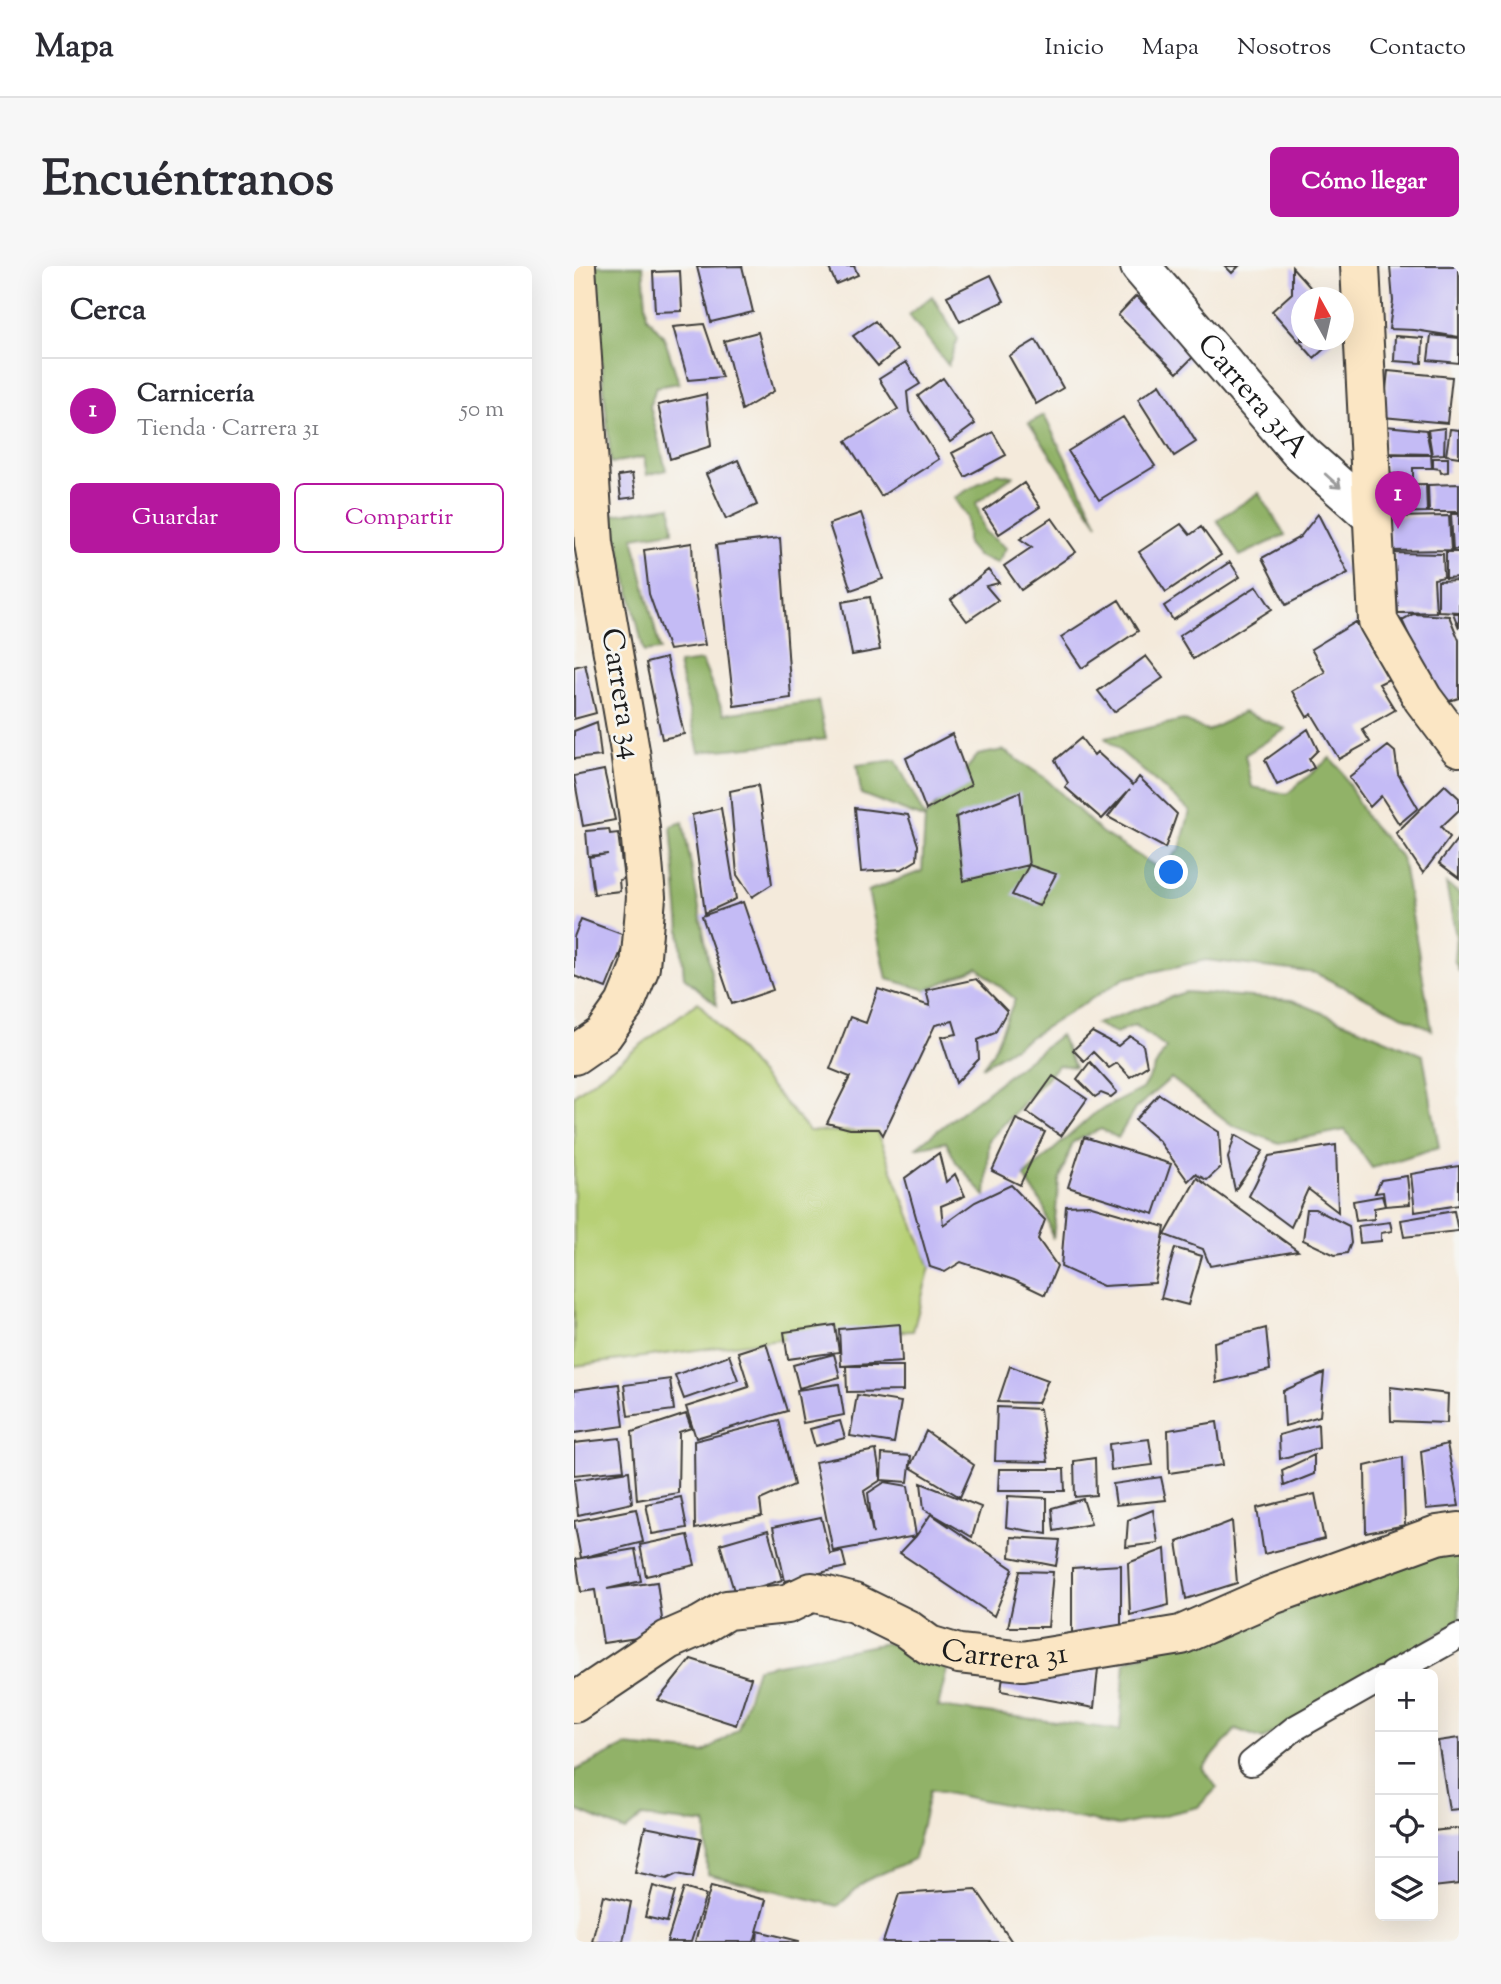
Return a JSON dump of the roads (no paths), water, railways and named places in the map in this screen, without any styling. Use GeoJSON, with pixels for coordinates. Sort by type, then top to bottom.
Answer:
{"type":"FeatureCollection","features":[{"type":"Feature","properties":{"kind":"street","name":"Carrera 34"},"geometry":{"type":"LineString","coordinates":[[574,1055],[603,1035],[625,1004],[640,967],[646,897],[631,751],[594,543],[576,266]]}},
{"type":"Feature","properties":{"kind":"street","name":"Carrera 31A"},"geometry":{"type":"LineString","coordinates":[[1140,266],[1300,452],[1373,517]]}},
{"type":"Feature","properties":{"kind":"street"},"geometry":{"type":"LineString","coordinates":[[1360,266],[1378,621],[1423,698],[1459,747]]}},
{"type":"Feature","properties":{"kind":"street","name":"Carrera 31"},"geometry":{"type":"LineString","coordinates":[[574,1703],[668,1640],[727,1610],[787,1604],[812,1592],[854,1603],[907,1629],[929,1645],[959,1654],[1023,1661],[1181,1635],[1272,1595],[1437,1535],[1459,1532]]}},
{"type":"Feature","properties":{"kind":"lane"},"geometry":{"type":"LineString","coordinates":[[1400,1669],[1459,1636]]}},
{"type":"Feature","properties":{"kind":"lane"},"geometry":{"type":"LineString","coordinates":[[1251,1763],[1295,1728],[1375,1683]]}},
{"type":"Feature","properties":{"kind":"place","name":"Carnicería"},"geometry":{"type":"Point","coordinates":[1398,529]}}]}
